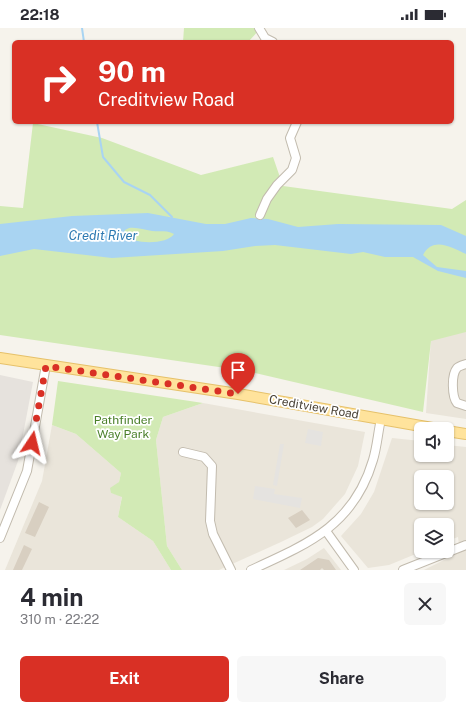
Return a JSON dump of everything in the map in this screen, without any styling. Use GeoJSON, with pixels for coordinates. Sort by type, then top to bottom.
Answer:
{"type":"FeatureCollection","features":[{"type":"Feature","properties":{"kind":"main road","name":"Creditview Road"},"geometry":{"type":"LineString","coordinates":[[0,358],[238,394],[414,425]]}},
{"type":"Feature","properties":{"kind":"main road"},"geometry":{"type":"LineString","coordinates":[[454,432],[466,434]]}},
{"type":"Feature","properties":{"kind":"street"},"geometry":{"type":"LineString","coordinates":[[258,28],[265,38],[269,40]]}},
{"type":"Feature","properties":{"kind":"street"},"geometry":{"type":"LineString","coordinates":[[260,215],[267,199],[277,185],[292,170],[296,158],[290,138],[296,124]]}},
{"type":"Feature","properties":{"kind":"street"},"geometry":{"type":"LineString","coordinates":[[466,364],[458,367],[455,372],[454,394],[457,403],[466,406]]}},
{"type":"Feature","properties":{"kind":"street"},"geometry":{"type":"LineString","coordinates":[[0,538],[1,528],[27,471],[46,366]]}},
{"type":"Feature","properties":{"kind":"street"},"geometry":{"type":"LineString","coordinates":[[251,570],[296,550],[326,532],[347,511],[362,487],[373,459],[381,419]]}},
{"type":"Feature","properties":{"kind":"street"},"geometry":{"type":"LineString","coordinates":[[183,452],[204,457],[212,466],[210,521],[213,534],[231,570]]}},
{"type":"Feature","properties":{"kind":"street"},"geometry":{"type":"LineString","coordinates":[[326,532],[354,570]]}},
{"type":"Feature","properties":{"kind":"street"},"geometry":{"type":"LineString","coordinates":[[403,570],[466,545]]}},
{"type":"Feature","properties":{"kind":"shaded area"},"geometry":{"type":"Polygon","coordinates":[[[466,328],[466,419],[426,413],[431,339],[466,328]]]}},
{"type":"Feature","properties":{"kind":"shaded area"},"geometry":{"type":"Polygon","coordinates":[[[0,375],[33,382],[18,461],[0,510],[0,375]]]}},
{"type":"Feature","properties":{"kind":"shaded area"},"geometry":{"type":"Polygon","coordinates":[[[203,403],[365,432],[358,466],[345,494],[323,519],[312,527],[281,542],[219,570],[182,570],[167,546],[156,440],[163,417],[203,403]]]}},
{"type":"Feature","properties":{"kind":"shaded area"},"geometry":{"type":"Polygon","coordinates":[[[52,425],[76,434],[121,473],[119,482],[111,493],[122,496],[118,517],[153,541],[171,570],[5,570],[42,481],[52,425]]]}},
{"type":"Feature","properties":{"kind":"shaded area"},"geometry":{"type":"Polygon","coordinates":[[[308,429],[323,432],[321,446],[305,443],[308,429]]]}},
{"type":"Feature","properties":{"kind":"shaded area"},"geometry":{"type":"Polygon","coordinates":[[[392,438],[414,440],[414,462],[454,462],[454,446],[466,447],[466,570],[424,570],[448,558],[454,558],[454,555],[460,552],[458,537],[454,538],[454,518],[414,518],[414,555],[389,565],[368,568],[341,536],[361,514],[374,492],[392,438]]]}},
{"type":"Feature","properties":{"kind":"shaded area"},"geometry":{"type":"Polygon","coordinates":[[[280,444],[284,444],[277,486],[273,485],[280,444]]]}},
{"type":"Feature","properties":{"kind":"shaded area"},"geometry":{"type":"Polygon","coordinates":[[[255,486],[275,489],[274,494],[302,498],[300,508],[253,499],[255,486]]]}},
{"type":"Feature","properties":{"kind":"shaded area"},"geometry":{"type":"Polygon","coordinates":[[[324,548],[341,570],[284,570],[307,559],[324,548]]]}},
{"type":"Feature","properties":{"kind":"green space"},"geometry":{"type":"Polygon","coordinates":[[[184,28],[261,28],[250,40],[183,40],[184,28]]]}},
{"type":"Feature","properties":{"kind":"green space"},"geometry":{"type":"Polygon","coordinates":[[[33,124],[102,138],[201,175],[273,157],[283,186],[452,209],[466,200],[466,332],[431,341],[423,412],[246,371],[0,335],[0,206],[23,208],[33,124]]]}},
{"type":"Feature","properties":{"kind":"green space","name":"Pathfinder Way Park"},"geometry":{"type":"Polygon","coordinates":[[[58,381],[203,403],[163,417],[156,440],[167,546],[182,570],[171,570],[153,541],[118,517],[122,497],[111,493],[110,488],[119,482],[121,473],[76,434],[52,425],[58,381]]]}},
{"type":"Feature","properties":{"kind":"water","name":"Credit River"},"geometry":{"type":"Polygon","coordinates":[[[148,213],[206,224],[225,224],[251,218],[268,219],[298,227],[338,224],[441,225],[466,236],[466,254],[448,246],[437,244],[427,249],[423,255],[437,267],[466,271],[466,278],[438,271],[413,257],[385,257],[363,252],[351,254],[275,245],[255,246],[223,251],[112,258],[34,249],[0,256],[0,224],[72,216],[148,213]],[[129,228],[125,230],[124,234],[128,238],[141,242],[157,242],[170,238],[174,234],[138,228],[129,228]]]}},
{"type":"Feature","properties":{"kind":"building"},"geometry":{"type":"Polygon","coordinates":[[[39,502],[49,507],[35,537],[25,533],[39,502]]]}},
{"type":"Feature","properties":{"kind":"building"},"geometry":{"type":"Polygon","coordinates":[[[302,510],[310,520],[296,528],[288,518],[302,510]]]}},
{"type":"Feature","properties":{"kind":"building"},"geometry":{"type":"Polygon","coordinates":[[[24,545],[32,549],[22,570],[13,570],[24,545]]]}},
{"type":"Feature","properties":{"kind":"building"},"geometry":{"type":"Polygon","coordinates":[[[318,558],[329,560],[336,570],[324,570],[322,568],[320,570],[300,570],[318,558]]]}},
{"type":"Feature","properties":{"kind":"waterway"},"geometry":{"type":"LineString","coordinates":[[82,28],[84,40]]}},
{"type":"Feature","properties":{"kind":"waterway"},"geometry":{"type":"LineString","coordinates":[[97,124],[103,157],[124,182],[150,195],[172,217]]}},
{"type":"Feature","properties":{"kind":"route"},"geometry":{"type":"LineString","coordinates":[[32,443],[46,366],[238,394]]}}]}
